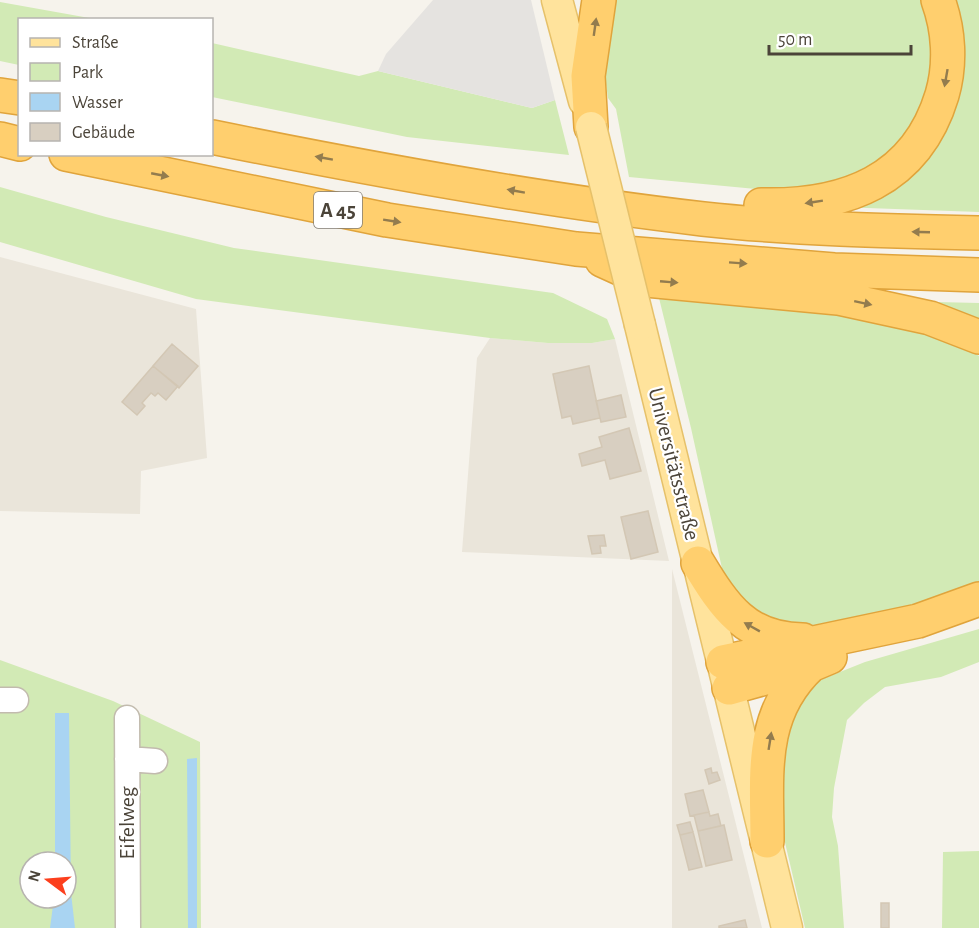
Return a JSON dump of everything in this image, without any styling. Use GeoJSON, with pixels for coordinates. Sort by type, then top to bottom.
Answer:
{"type":"FeatureCollection","features":[{"type":"Feature","properties":{"kind":"highway"},"geometry":{"type":"LineString","coordinates":[[591,127],[588,76],[600,0]]}},
{"type":"Feature","properties":{"kind":"highway"},"geometry":{"type":"LineString","coordinates":[[573,201],[646,195],[737,204],[790,205],[841,197],[879,181],[900,167],[916,149],[938,110],[948,66],[945,21],[938,0]]}},
{"type":"Feature","properties":{"kind":"highway"},"geometry":{"type":"LineString","coordinates":[[0,95],[18,98]]}},
{"type":"Feature","properties":{"kind":"highway","name":"A 45"},"geometry":{"type":"LineString","coordinates":[[213,137],[573,201],[705,219],[832,228],[979,233]]}},
{"type":"Feature","properties":{"kind":"highway"},"geometry":{"type":"LineString","coordinates":[[0,139],[18,144]]}},
{"type":"Feature","properties":{"kind":"highway","name":"A 45"},"geometry":{"type":"LineString","coordinates":[[76,156],[387,220],[576,249],[834,270],[979,274]]}},
{"type":"Feature","properties":{"kind":"highway"},"geometry":{"type":"LineString","coordinates":[[576,249],[646,280],[838,298],[930,318],[979,337]]}},
{"type":"Feature","properties":{"kind":"highway"},"geometry":{"type":"LineString","coordinates":[[698,563],[733,615],[751,628],[820,653],[836,655],[979,615]]}},
{"type":"Feature","properties":{"kind":"highway"},"geometry":{"type":"LineString","coordinates":[[726,675],[820,653],[979,599]]}},
{"type":"Feature","properties":{"kind":"highway"},"geometry":{"type":"LineString","coordinates":[[767,841],[768,754],[776,712],[786,693],[820,653]]}},
{"type":"Feature","properties":{"kind":"main road","name":"Universitätsstraße"},"geometry":{"type":"LineString","coordinates":[[556,0],[591,127],[787,928]]}},
{"type":"Feature","properties":{"kind":"lane","name":"Eifelweg"},"geometry":{"type":"LineString","coordinates":[[127,718],[128,928]]}},
{"type":"Feature","properties":{"kind":"lane"},"geometry":{"type":"LineString","coordinates":[[127,759],[155,761]]}},
{"type":"Feature","properties":{"kind":"shaded area"},"geometry":{"type":"Polygon","coordinates":[[[433,0],[531,0],[555,100],[532,108],[378,71],[386,54],[433,0]]]}},
{"type":"Feature","properties":{"kind":"shaded area"},"geometry":{"type":"Polygon","coordinates":[[[0,257],[196,309],[207,458],[141,471],[140,514],[0,511],[0,257]]]}},
{"type":"Feature","properties":{"kind":"shaded area"},"geometry":{"type":"Polygon","coordinates":[[[490,338],[548,343],[592,343],[615,339],[669,561],[462,552],[477,358],[490,338]]]}},
{"type":"Feature","properties":{"kind":"shaded area"},"geometry":{"type":"Polygon","coordinates":[[[672,569],[762,928],[672,928],[672,569]]]}},
{"type":"Feature","properties":{"kind":"green space"},"geometry":{"type":"Polygon","coordinates":[[[611,0],[979,0],[979,212],[839,207],[805,188],[756,189],[629,177],[616,109],[608,98],[604,70],[611,0]]]}},
{"type":"Feature","properties":{"kind":"green space"},"geometry":{"type":"Polygon","coordinates":[[[0,2],[89,18],[18,18],[18,65],[0,61],[0,2]]]}},
{"type":"Feature","properties":{"kind":"green space"},"geometry":{"type":"Polygon","coordinates":[[[213,43],[359,76],[378,71],[532,108],[555,100],[569,155],[407,137],[213,97],[213,43]]]}},
{"type":"Feature","properties":{"kind":"green space"},"geometry":{"type":"Polygon","coordinates":[[[0,187],[106,217],[234,248],[553,293],[607,319],[615,339],[592,343],[548,343],[490,338],[196,299],[0,242],[0,187]]]}},
{"type":"Feature","properties":{"kind":"green space"},"geometry":{"type":"Polygon","coordinates":[[[659,298],[824,310],[867,317],[946,339],[979,356],[979,582],[917,605],[881,616],[845,623],[810,625],[777,620],[748,606],[725,582],[659,298]]]}},
{"type":"Feature","properties":{"kind":"green space"},"geometry":{"type":"Polygon","coordinates":[[[894,301],[979,303],[979,330],[894,301]]]}},
{"type":"Feature","properties":{"kind":"green space"},"geometry":{"type":"Polygon","coordinates":[[[979,629],[979,662],[941,677],[885,687],[847,720],[834,788],[832,817],[838,846],[844,928],[805,928],[783,834],[777,779],[785,716],[820,680],[865,662],[979,629]]]}},
{"type":"Feature","properties":{"kind":"green space"},"geometry":{"type":"Polygon","coordinates":[[[0,660],[113,701],[200,742],[201,928],[0,928],[0,660]]]}},
{"type":"Feature","properties":{"kind":"green space"},"geometry":{"type":"Polygon","coordinates":[[[979,851],[979,928],[942,928],[943,852],[979,851]]]}},
{"type":"Feature","properties":{"kind":"water"},"geometry":{"type":"Polygon","coordinates":[[[55,713],[69,713],[71,850],[55,850],[55,713]]]}},
{"type":"Feature","properties":{"kind":"water"},"geometry":{"type":"Polygon","coordinates":[[[197,758],[197,928],[188,928],[187,759],[197,758]]]}},
{"type":"Feature","properties":{"kind":"water"},"geometry":{"type":"Polygon","coordinates":[[[52,910],[73,910],[75,928],[50,928],[52,910]]]}},
{"type":"Feature","properties":{"kind":"building"},"geometry":{"type":"Polygon","coordinates":[[[172,344],[198,366],[179,388],[153,366],[172,344]]]}},
{"type":"Feature","properties":{"kind":"building"},"geometry":{"type":"Polygon","coordinates":[[[153,366],[178,386],[166,400],[158,393],[155,396],[151,393],[142,403],[145,406],[137,415],[122,402],[153,366]]]}},
{"type":"Feature","properties":{"kind":"building"},"geometry":{"type":"Polygon","coordinates":[[[589,366],[600,418],[573,424],[571,416],[562,418],[553,374],[589,366]]]}},
{"type":"Feature","properties":{"kind":"building"},"geometry":{"type":"Polygon","coordinates":[[[621,395],[626,417],[601,422],[596,401],[621,395]]]}},
{"type":"Feature","properties":{"kind":"building"},"geometry":{"type":"Polygon","coordinates":[[[629,428],[641,471],[610,479],[605,460],[582,466],[579,454],[602,447],[599,437],[629,428]]]}},
{"type":"Feature","properties":{"kind":"building"},"geometry":{"type":"Polygon","coordinates":[[[648,511],[658,552],[631,559],[621,517],[648,511]]]}},
{"type":"Feature","properties":{"kind":"building"},"geometry":{"type":"Polygon","coordinates":[[[604,535],[606,546],[600,546],[601,553],[592,554],[588,536],[604,535]]]}},
{"type":"Feature","properties":{"kind":"building"},"geometry":{"type":"Polygon","coordinates":[[[711,768],[712,773],[717,772],[720,780],[709,784],[705,770],[711,768]]]}},
{"type":"Feature","properties":{"kind":"building"},"geometry":{"type":"Polygon","coordinates":[[[703,790],[709,812],[690,816],[685,794],[703,790]]]}},
{"type":"Feature","properties":{"kind":"building"},"geometry":{"type":"Polygon","coordinates":[[[709,812],[710,816],[718,814],[721,826],[698,831],[694,815],[709,812]]]}},
{"type":"Feature","properties":{"kind":"building"},"geometry":{"type":"Polygon","coordinates":[[[690,822],[693,832],[680,835],[677,825],[690,822]]]}},
{"type":"Feature","properties":{"kind":"building"},"geometry":{"type":"Polygon","coordinates":[[[724,825],[732,860],[706,866],[698,831],[724,825]]]}},
{"type":"Feature","properties":{"kind":"building"},"geometry":{"type":"Polygon","coordinates":[[[693,832],[702,867],[689,870],[680,835],[693,832]]]}},
{"type":"Feature","properties":{"kind":"building"},"geometry":{"type":"Polygon","coordinates":[[[881,903],[889,903],[889,928],[881,928],[881,903]]]}},
{"type":"Feature","properties":{"kind":"building"},"geometry":{"type":"Polygon","coordinates":[[[745,920],[747,928],[719,928],[719,926],[745,920]]]}}]}
